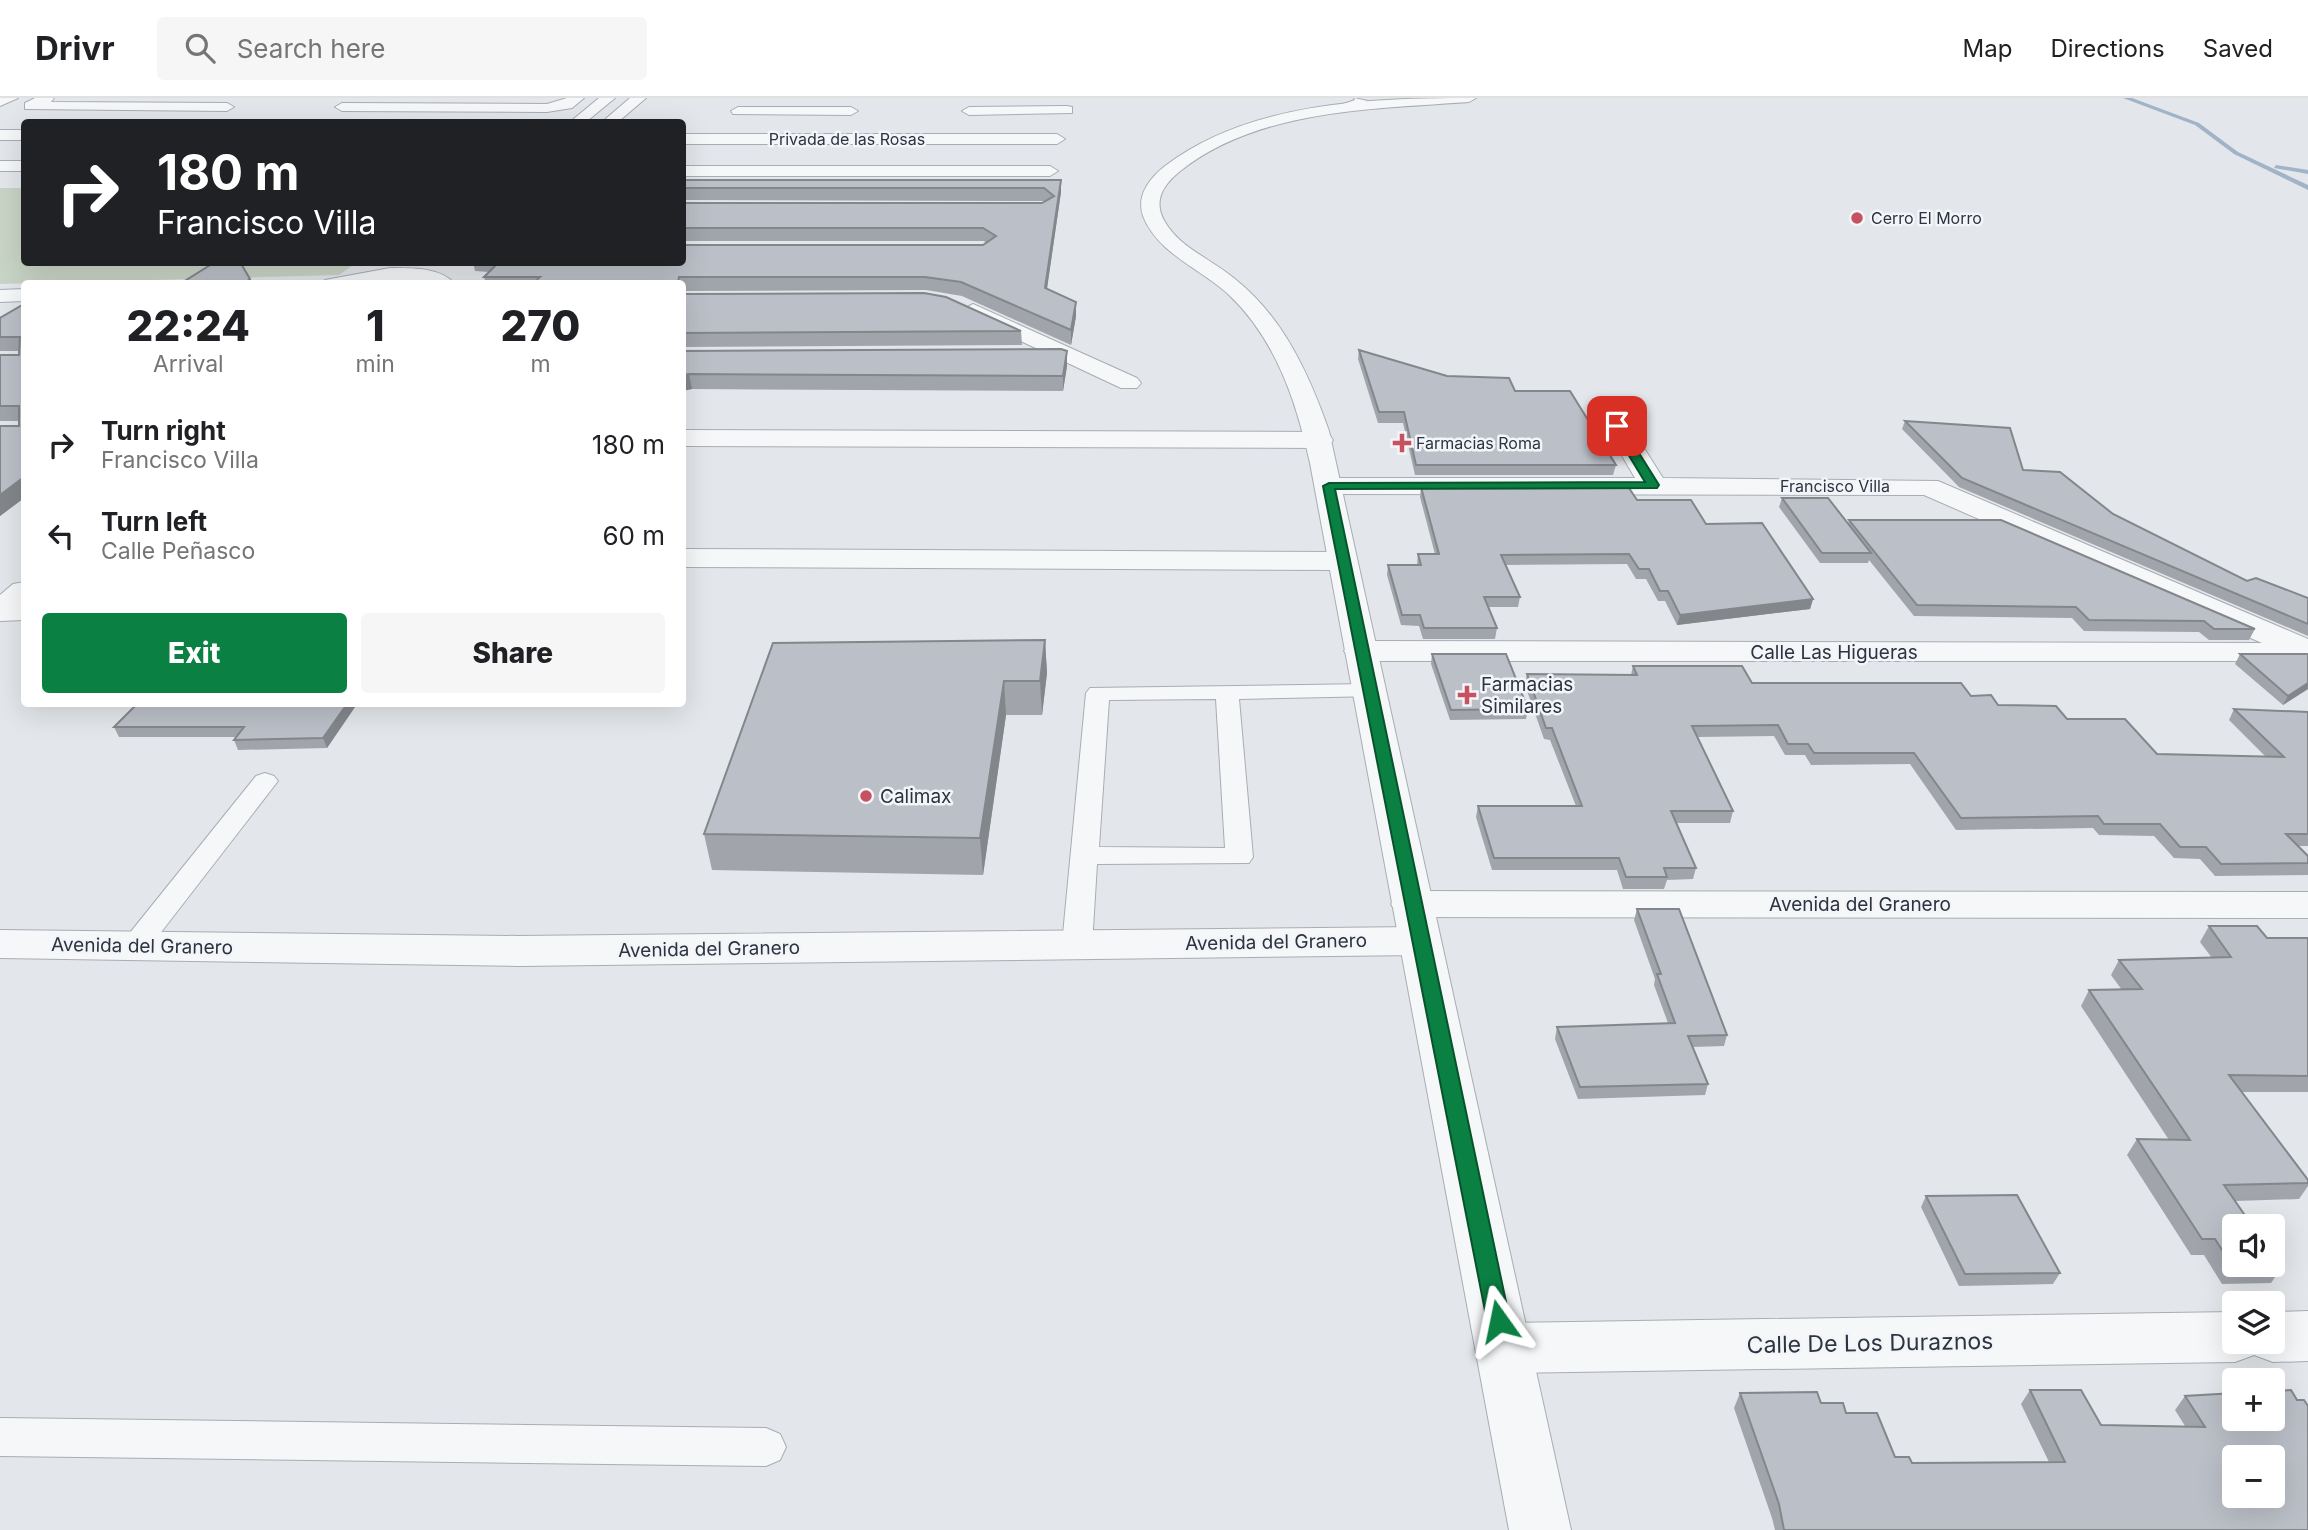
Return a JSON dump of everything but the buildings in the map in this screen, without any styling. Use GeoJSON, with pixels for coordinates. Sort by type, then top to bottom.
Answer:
{"type":"FeatureCollection","features":[{"type":"Feature","properties":{"kind":"street"},"geometry":{"type":"LineString","coordinates":[[0,102],[11,98]]}},
{"type":"Feature","properties":{"kind":"street"},"geometry":{"type":"LineString","coordinates":[[47,98],[30,106],[227,107]]}},
{"type":"Feature","properties":{"kind":"street"},"geometry":{"type":"LineString","coordinates":[[208,116],[246,98]]}},
{"type":"Feature","properties":{"kind":"street"},"geometry":{"type":"LineString","coordinates":[[324,116],[359,98]]}},
{"type":"Feature","properties":{"kind":"street"},"geometry":{"type":"LineString","coordinates":[[342,107],[547,108],[567,105],[577,98]]}},
{"type":"Feature","properties":{"kind":"street"},"geometry":{"type":"LineString","coordinates":[[581,119],[608,98]]}},
{"type":"Feature","properties":{"kind":"street"},"geometry":{"type":"LineString","coordinates":[[613,119],[639,98]]}},
{"type":"Feature","properties":{"kind":"street"},"geometry":{"type":"LineString","coordinates":[[750,98],[732,116],[852,110]]}},
{"type":"Feature","properties":{"kind":"street"},"geometry":{"type":"LineString","coordinates":[[1009,98],[1038,101]]}},
{"type":"Feature","properties":{"kind":"street"},"geometry":{"type":"LineString","coordinates":[[1469,98],[1323,113],[1240,133],[1202,148],[1174,166],[1157,183],[1150,201],[1157,223],[1178,249],[1226,281],[1258,313],[1283,351],[1320,440],[1342,561],[1540,1530]]}},
{"type":"Feature","properties":{"kind":"street"},"geometry":{"type":"LineString","coordinates":[[970,109],[1067,110]]}},
{"type":"Feature","properties":{"kind":"street"},"geometry":{"type":"LineString","coordinates":[[0,135],[21,135]]}},
{"type":"Feature","properties":{"kind":"street","name":"Privada de las Rosas"},"geometry":{"type":"LineString","coordinates":[[686,139],[1057,139]]}},
{"type":"Feature","properties":{"kind":"street"},"geometry":{"type":"LineString","coordinates":[[1003,171],[1011,139]]}},
{"type":"Feature","properties":{"kind":"street"},"geometry":{"type":"LineString","coordinates":[[0,166],[21,166]]}},
{"type":"Feature","properties":{"kind":"street","name":"Privada de las Rosas"},"geometry":{"type":"LineString","coordinates":[[686,171],[1050,171]]}},
{"type":"Feature","properties":{"kind":"street"},"geometry":{"type":"LineString","coordinates":[[347,280],[388,269],[429,269]]}},
{"type":"Feature","properties":{"kind":"street"},"geometry":{"type":"LineString","coordinates":[[0,296],[21,295]]}},
{"type":"Feature","properties":{"kind":"street"},"geometry":{"type":"LineString","coordinates":[[953,303],[1129,383]]}},
{"type":"Feature","properties":{"kind":"street"},"geometry":{"type":"LineString","coordinates":[[1011,356],[1066,355]]}},
{"type":"Feature","properties":{"kind":"street"},"geometry":{"type":"LineString","coordinates":[[1605,406],[1653,485]]}},
{"type":"Feature","properties":{"kind":"street"},"geometry":{"type":"LineString","coordinates":[[686,438],[1320,440]]}},
{"type":"Feature","properties":{"kind":"street","name":"Francisco Villa"},"geometry":{"type":"LineString","coordinates":[[1329,486],[1928,487],[2308,652]]}},
{"type":"Feature","properties":{"kind":"street"},"geometry":{"type":"LineString","coordinates":[[686,558],[1342,561]]}},
{"type":"Feature","properties":{"kind":"street"},"geometry":{"type":"LineString","coordinates":[[0,612],[21,594]]}},
{"type":"Feature","properties":{"kind":"street","name":"Calle Las Higueras"},"geometry":{"type":"LineString","coordinates":[[1365,671],[2308,652]]}},
{"type":"Feature","properties":{"kind":"street","name":"Avenida del Granero"},"geometry":{"type":"LineString","coordinates":[[0,944],[519,951],[1077,945],[1416,922],[2308,905]]}},
{"type":"Feature","properties":{"kind":"street"},"geometry":{"type":"LineString","coordinates":[[2285,1337],[2308,1336]]}},
{"type":"Feature","properties":{"kind":"street","name":"Calle De Los Duraznos"},"geometry":{"type":"LineString","coordinates":[[1504,1348],[2222,1338]]}},
{"type":"Feature","properties":{"kind":"lane"},"geometry":{"type":"LineString","coordinates":[[1323,113],[1363,102],[1359,98]]}},
{"type":"Feature","properties":{"kind":"lane"},"geometry":{"type":"LineString","coordinates":[[0,612],[21,614]]}},
{"type":"Feature","properties":{"kind":"lane"},"geometry":{"type":"LineString","coordinates":[[1077,945],[1098,693],[1227,694],[1365,671]]}},
{"type":"Feature","properties":{"kind":"lane"},"geometry":{"type":"LineString","coordinates":[[1084,855],[1239,857],[1227,694]]}},
{"type":"Feature","properties":{"kind":"lane"},"geometry":{"type":"LineString","coordinates":[[135,946],[265,781]]}},
{"type":"Feature","properties":{"kind":"lane"},"geometry":{"type":"LineString","coordinates":[[0,1437],[766,1447]]}},
{"type":"Feature","properties":{"kind":"green space"},"geometry":{"type":"Polygon","coordinates":[[[0,188],[21,188],[21,266],[352,266],[339,275],[21,280],[21,283],[0,284],[0,188]]]}},
{"type":"Feature","properties":{"kind":"waterway"},"geometry":{"type":"LineString","coordinates":[[2126,98],[2197,124],[2236,153],[2308,188]]}},
{"type":"Feature","properties":{"kind":"waterway"},"geometry":{"type":"LineString","coordinates":[[2276,167],[2308,172]]}},
{"type":"Feature","properties":{"kind":"place","name":"Cerro El Morro"},"geometry":{"type":"Point","coordinates":[1857,218]}},
{"type":"Feature","properties":{"kind":"place","name":"Farmacias Roma"},"geometry":{"type":"Point","coordinates":[1402,443]}},
{"type":"Feature","properties":{"kind":"place","name":"Farmacias Similares"},"geometry":{"type":"Point","coordinates":[1467,695]}},
{"type":"Feature","properties":{"kind":"place","name":"Calimax"},"geometry":{"type":"Point","coordinates":[866,796]}},
{"type":"Feature","properties":{"kind":"route"},"geometry":{"type":"LineString","coordinates":[[1499,1321],[1424,968],[1329,486],[1653,485],[1617,426]]}}]}
